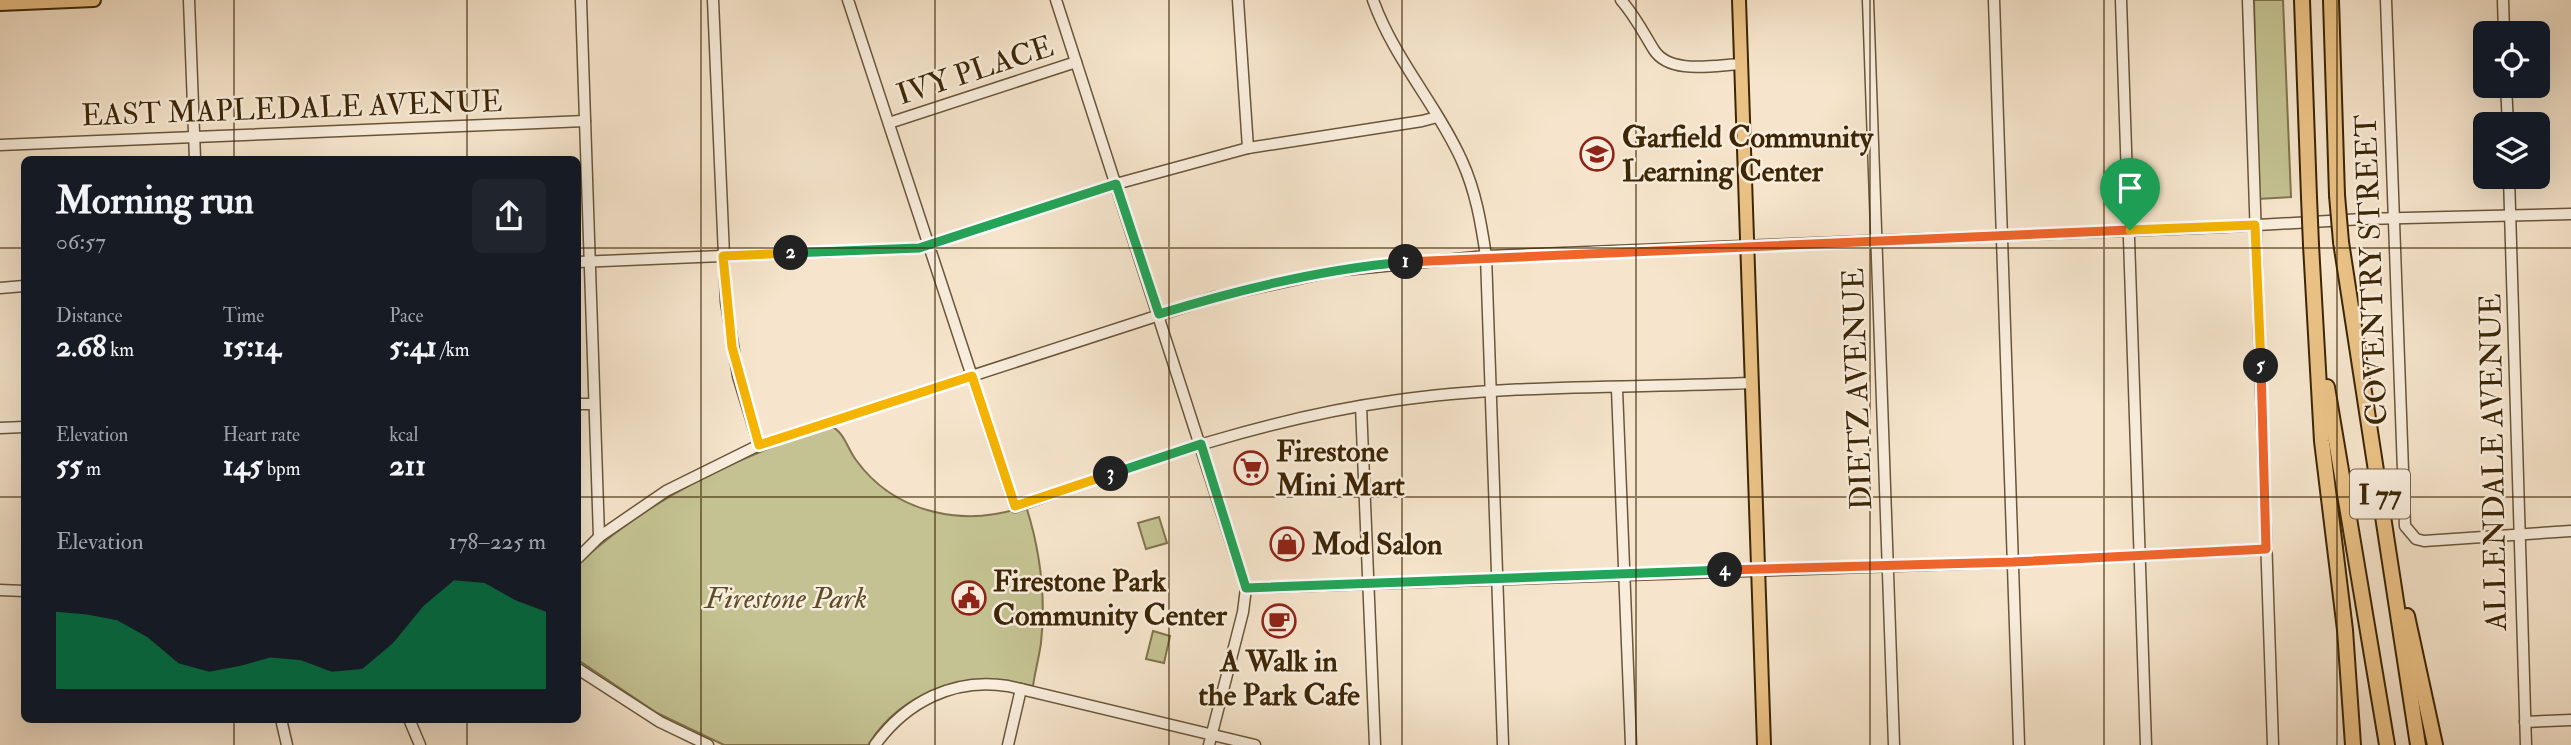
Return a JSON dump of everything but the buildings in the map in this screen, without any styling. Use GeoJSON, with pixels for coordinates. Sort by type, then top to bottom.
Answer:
{"type":"FeatureCollection","features":[{"type":"Feature","properties":{"kind":"highway","name":"I 77"},"geometry":{"type":"LineString","coordinates":[[2302,0],[2314,310],[2387,745]]}},
{"type":"Feature","properties":{"kind":"highway","name":"I 77"},"geometry":{"type":"LineString","coordinates":[[2331,0],[2341,242],[2418,745]]}},
{"type":"Feature","properties":{"kind":"highway"},"geometry":{"type":"LineString","coordinates":[[2314,310],[2322,441],[2345,630],[2353,745]]}},
{"type":"Feature","properties":{"kind":"highway"},"geometry":{"type":"LineString","coordinates":[[2389,556],[2399,572],[2435,745]]}},
{"type":"Feature","properties":{"kind":"main road"},"geometry":{"type":"LineString","coordinates":[[0,4],[94,0]]}},
{"type":"Feature","properties":{"kind":"main road"},"geometry":{"type":"LineString","coordinates":[[1739,0],[1764,745]]}},
{"type":"Feature","properties":{"kind":"street"},"geometry":{"type":"LineString","coordinates":[[189,0],[195,156]]}},
{"type":"Feature","properties":{"kind":"street"},"geometry":{"type":"LineString","coordinates":[[581,0],[599,537]]}},
{"type":"Feature","properties":{"kind":"street"},"geometry":{"type":"LineString","coordinates":[[713,0],[723,256],[732,347],[759,445]]}},
{"type":"Feature","properties":{"kind":"street"},"geometry":{"type":"LineString","coordinates":[[848,0],[1015,506],[1201,444],[1287,420],[1361,406],[1490,392],[1751,383]]}},
{"type":"Feature","properties":{"kind":"street"},"geometry":{"type":"LineString","coordinates":[[1056,0],[1246,588],[1243,612],[1211,741]]}},
{"type":"Feature","properties":{"kind":"street"},"geometry":{"type":"LineString","coordinates":[[1238,0],[1248,148]]}},
{"type":"Feature","properties":{"kind":"street"},"geometry":{"type":"LineString","coordinates":[[1373,0],[1388,37],[1461,159],[1473,188],[1486,256],[1503,745]]}},
{"type":"Feature","properties":{"kind":"street"},"geometry":{"type":"LineString","coordinates":[[1621,0],[1640,23],[1656,52],[1666,62],[1679,66],[1741,64]]}},
{"type":"Feature","properties":{"kind":"street","name":"DIETZ AVENUE"},"geometry":{"type":"LineString","coordinates":[[1868,0],[1894,745]]}},
{"type":"Feature","properties":{"kind":"street"},"geometry":{"type":"LineString","coordinates":[[1994,0],[2019,745]]}},
{"type":"Feature","properties":{"kind":"street"},"geometry":{"type":"LineString","coordinates":[[2121,0],[2146,745]]}},
{"type":"Feature","properties":{"kind":"street"},"geometry":{"type":"LineString","coordinates":[[2248,0],[2273,745]]}},
{"type":"Feature","properties":{"kind":"street","name":"COVENTRY STREET"},"geometry":{"type":"LineString","coordinates":[[2386,0],[2405,526],[2413,536],[2424,541],[2519,536]]}},
{"type":"Feature","properties":{"kind":"street"},"geometry":{"type":"LineString","coordinates":[[2503,0],[2504,21]]}},
{"type":"Feature","properties":{"kind":"street","name":"IVY PLACE"},"geometry":{"type":"LineString","coordinates":[[889,123],[1076,62]]}},
{"type":"Feature","properties":{"kind":"street"},"geometry":{"type":"LineString","coordinates":[[581,262],[907,249],[1116,184],[1248,148],[1437,117]]}},
{"type":"Feature","properties":{"kind":"street","name":"EAST MAPLEDALE AVENUE"},"geometry":{"type":"LineString","coordinates":[[0,145],[585,121]]}},
{"type":"Feature","properties":{"kind":"street","name":"ALLENDALE AVENUE"},"geometry":{"type":"LineString","coordinates":[[2510,189],[2526,745]]}},
{"type":"Feature","properties":{"kind":"street"},"geometry":{"type":"LineString","coordinates":[[581,555],[599,537],[677,484],[759,445],[1159,314],[1237,292],[1334,271],[1486,256],[2571,214]]}},
{"type":"Feature","properties":{"kind":"street"},"geometry":{"type":"LineString","coordinates":[[0,288],[21,286]]}},
{"type":"Feature","properties":{"kind":"street"},"geometry":{"type":"LineString","coordinates":[[1617,388],[1631,745]]}},
{"type":"Feature","properties":{"kind":"street"},"geometry":{"type":"LineString","coordinates":[[581,404],[594,404]]}},
{"type":"Feature","properties":{"kind":"street"},"geometry":{"type":"LineString","coordinates":[[1361,406],[1375,745]]}},
{"type":"Feature","properties":{"kind":"street"},"geometry":{"type":"LineString","coordinates":[[0,428],[21,427]]}},
{"type":"Feature","properties":{"kind":"street"},"geometry":{"type":"LineString","coordinates":[[2519,536],[2571,531]]}},
{"type":"Feature","properties":{"kind":"street"},"geometry":{"type":"LineString","coordinates":[[1246,588],[2013,562],[2266,549]]}},
{"type":"Feature","properties":{"kind":"street"},"geometry":{"type":"LineString","coordinates":[[0,590],[21,591]]}},
{"type":"Feature","properties":{"kind":"street"},"geometry":{"type":"LineString","coordinates":[[581,671],[660,722],[708,745]]}},
{"type":"Feature","properties":{"kind":"street"},"geometry":{"type":"LineString","coordinates":[[875,745],[903,713],[945,691],[982,684],[1021,689],[1211,741],[1255,745]]}},
{"type":"Feature","properties":{"kind":"street"},"geometry":{"type":"LineString","coordinates":[[1007,745],[1021,689]]}},
{"type":"Feature","properties":{"kind":"street"},"geometry":{"type":"LineString","coordinates":[[2525,722],[2571,720]]}},
{"type":"Feature","properties":{"kind":"street"},"geometry":{"type":"LineString","coordinates":[[282,723],[287,745]]}},
{"type":"Feature","properties":{"kind":"street"},"geometry":{"type":"LineString","coordinates":[[410,723],[420,745]]}},
{"type":"Feature","properties":{"kind":"green space"},"geometry":{"type":"Polygon","coordinates":[[[2254,0],[2283,0],[2291,197],[2258,199],[2254,0]]]}},
{"type":"Feature","properties":{"kind":"green space","name":"Firestone Park"},"geometry":{"type":"Polygon","coordinates":[[[830,426],[835,428],[856,460],[872,478],[890,493],[933,512],[979,516],[1026,506],[1035,540],[1042,591],[1041,643],[1033,686],[985,681],[940,688],[900,709],[868,745],[724,745],[657,713],[581,662],[581,562],[636,518],[696,481],[830,426]]]}},
{"type":"Feature","properties":{"kind":"green space"},"geometry":{"type":"Polygon","coordinates":[[[1159,517],[1167,543],[1146,549],[1138,523],[1159,517]]]}},
{"type":"Feature","properties":{"kind":"green space"},"geometry":{"type":"Polygon","coordinates":[[[1153,631],[1170,636],[1164,663],[1146,659],[1153,631]]]}},
{"type":"Feature","properties":{"kind":"place","name":"Garfield Community Learning Center"},"geometry":{"type":"Point","coordinates":[1597,154]}},
{"type":"Feature","properties":{"kind":"place","name":"Firestone Mini Mart"},"geometry":{"type":"Point","coordinates":[1251,468]}},
{"type":"Feature","properties":{"kind":"place","name":"Mod Salon"},"geometry":{"type":"Point","coordinates":[1287,544]}},
{"type":"Feature","properties":{"kind":"place","name":"Firestone Park Community Center"},"geometry":{"type":"Point","coordinates":[969,598]}},
{"type":"Feature","properties":{"kind":"place","name":"A Walk in the Park Cafe"},"geometry":{"type":"Point","coordinates":[1279,621]}},
{"type":"Feature","properties":{"kind":"route"},"geometry":{"type":"LineString","coordinates":[[1116,184],[1159,314],[1259,286],[1334,271],[1401,262],[1486,256],[2130,230],[2255,225],[2266,549],[2013,562],[1246,588],[1201,444],[1015,506],[972,376],[759,445],[748,414],[732,347],[723,256],[919,248],[1116,184]]}}]}
